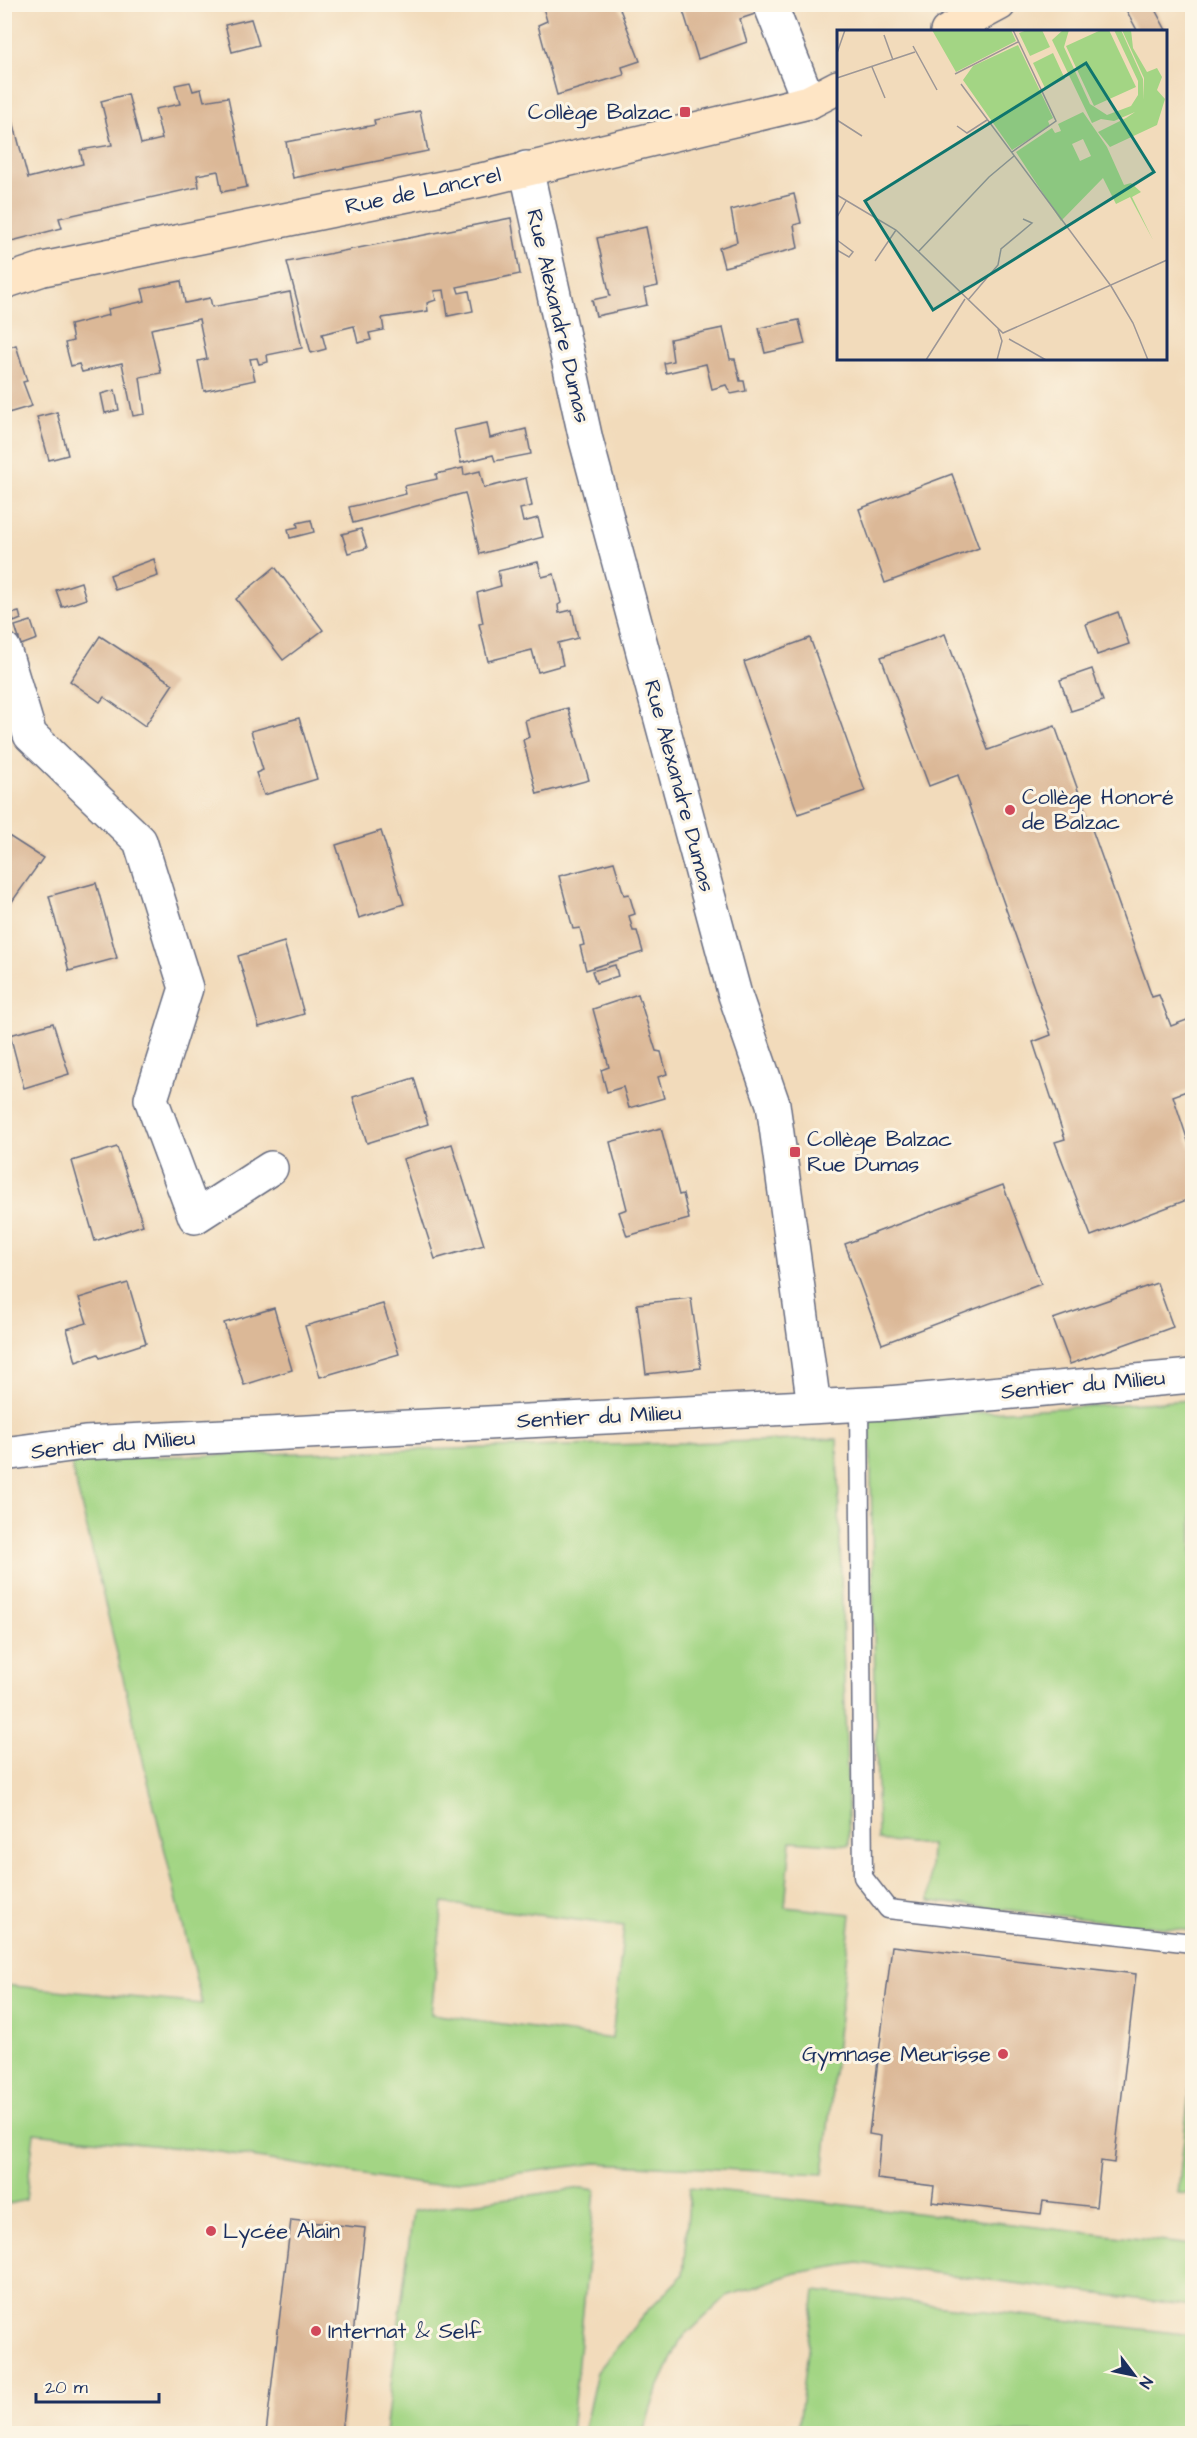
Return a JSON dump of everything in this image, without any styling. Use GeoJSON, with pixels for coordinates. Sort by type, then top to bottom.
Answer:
{"type":"FeatureCollection","features":[{"type":"Feature","properties":{"kind":"main road"},"geometry":{"type":"LineString","coordinates":[[951,30],[999,4]]}},
{"type":"Feature","properties":{"kind":"main road","name":"Rue de Lancrel"},"geometry":{"type":"LineString","coordinates":[[4,282],[43,269],[486,179],[809,102],[837,88]]}},
{"type":"Feature","properties":{"kind":"street"},"geometry":{"type":"LineString","coordinates":[[770,4],[809,102]]}},
{"type":"Feature","properties":{"kind":"street","name":"Rue Alexandre Dumas"},"geometry":{"type":"LineString","coordinates":[[526,168],[586,440],[735,995],[773,1104],[813,1406]]}},
{"type":"Feature","properties":{"kind":"street"},"geometry":{"type":"LineString","coordinates":[[4,649],[30,735],[140,841],[186,988],[151,1099],[195,1217],[272,1168]]}},
{"type":"Feature","properties":{"kind":"street","name":"Sentier du Milieu"},"geometry":{"type":"LineString","coordinates":[[4,1454],[86,1443],[859,1404],[1192,1376]]}},
{"type":"Feature","properties":{"kind":"lane"},"geometry":{"type":"LineString","coordinates":[[859,1404],[863,1877],[888,1909],[1192,1943]]}},
{"type":"Feature","properties":{"kind":"green space"},"geometry":{"type":"Polygon","coordinates":[[[1192,1400],[1192,1931],[929,1901],[931,1845],[878,1840],[870,1419],[1192,1400]]]}},
{"type":"Feature","properties":{"kind":"green space"},"geometry":{"type":"Polygon","coordinates":[[[837,1439],[849,1845],[791,1841],[785,1907],[851,1914],[823,2174],[596,2163],[427,2185],[220,2152],[34,2133],[26,2200],[5,2205],[4,1985],[202,2004],[70,1459],[837,1439]],[[443,1903],[431,2014],[612,2039],[624,1926],[443,1903]]]}},
{"type":"Feature","properties":{"kind":"green space"},"geometry":{"type":"Polygon","coordinates":[[[1192,2066],[1192,2194],[1178,2193],[1192,2066]]]}},
{"type":"Feature","properties":{"kind":"green space"},"geometry":{"type":"Polygon","coordinates":[[[690,2187],[1192,2245],[1192,2306],[858,2263],[796,2273],[727,2296],[680,2341],[657,2390],[643,2433],[583,2433],[597,2372],[647,2311],[683,2275],[690,2187]]]}},
{"type":"Feature","properties":{"kind":"green space"},"geometry":{"type":"Polygon","coordinates":[[[582,2188],[595,2190],[571,2433],[385,2433],[413,2211],[582,2188]]]}},
{"type":"Feature","properties":{"kind":"green space"},"geometry":{"type":"Polygon","coordinates":[[[815,2291],[1192,2335],[1192,2433],[798,2433],[815,2291]]]}},
{"type":"Feature","properties":{"kind":"building"},"geometry":{"type":"Polygon","coordinates":[[[542,4],[618,4],[640,61],[622,67],[624,75],[557,95],[538,25],[547,21],[542,4]]]}},
{"type":"Feature","properties":{"kind":"building"},"geometry":{"type":"Polygon","coordinates":[[[681,4],[752,4],[755,14],[740,19],[747,42],[698,59],[681,4]]]}},
{"type":"Feature","properties":{"kind":"building"},"geometry":{"type":"Polygon","coordinates":[[[1123,4],[1152,4],[1166,30],[1137,30],[1123,4]]]}},
{"type":"Feature","properties":{"kind":"building"},"geometry":{"type":"Polygon","coordinates":[[[251,19],[259,45],[232,52],[225,25],[251,19]]]}},
{"type":"Feature","properties":{"kind":"building"},"geometry":{"type":"Polygon","coordinates":[[[190,82],[193,91],[201,89],[204,101],[228,97],[247,187],[222,192],[218,171],[197,175],[199,187],[59,218],[62,228],[4,243],[4,103],[8,102],[28,178],[83,164],[80,150],[112,145],[101,101],[128,94],[141,144],[162,139],[155,109],[180,104],[175,85],[190,82]]]}},
{"type":"Feature","properties":{"kind":"building"},"geometry":{"type":"Polygon","coordinates":[[[420,111],[428,151],[293,178],[286,142],[375,125],[374,120],[420,111]]]}},
{"type":"Feature","properties":{"kind":"building"},"geometry":{"type":"Polygon","coordinates":[[[794,194],[801,223],[794,225],[798,248],[724,267],[719,248],[737,242],[731,210],[794,194]]]}},
{"type":"Feature","properties":{"kind":"building"},"geometry":{"type":"Polygon","coordinates":[[[511,218],[520,274],[457,287],[459,293],[469,291],[473,311],[448,316],[444,290],[434,291],[436,300],[427,303],[428,311],[382,318],[384,330],[369,333],[371,340],[358,343],[354,326],[322,334],[326,349],[311,353],[287,262],[511,218]]]}},
{"type":"Feature","properties":{"kind":"building"},"geometry":{"type":"Polygon","coordinates":[[[646,227],[658,286],[644,289],[647,305],[596,316],[592,300],[610,296],[597,238],[646,227]]]}},
{"type":"Feature","properties":{"kind":"building"},"geometry":{"type":"Polygon","coordinates":[[[181,281],[185,303],[210,298],[212,307],[290,292],[302,348],[267,355],[268,362],[259,364],[257,358],[250,359],[255,380],[204,391],[198,361],[207,359],[199,319],[151,329],[161,373],[140,377],[145,414],[133,416],[122,363],[82,372],[79,364],[71,366],[65,343],[73,341],[70,325],[109,315],[108,309],[145,301],[142,289],[181,281]]]}},
{"type":"Feature","properties":{"kind":"building"},"geometry":{"type":"Polygon","coordinates":[[[799,320],[805,344],[765,353],[759,328],[799,320]]]}},
{"type":"Feature","properties":{"kind":"building"},"geometry":{"type":"Polygon","coordinates":[[[723,328],[730,359],[735,359],[740,381],[744,381],[746,391],[731,394],[726,385],[712,389],[706,364],[666,373],[664,363],[673,361],[670,339],[723,328]]]}},
{"type":"Feature","properties":{"kind":"building"},"geometry":{"type":"Polygon","coordinates":[[[16,345],[27,381],[23,382],[32,406],[8,413],[4,402],[4,349],[16,345]]]}},
{"type":"Feature","properties":{"kind":"building"},"geometry":{"type":"Polygon","coordinates":[[[115,390],[119,410],[105,413],[101,394],[115,390]]]}},
{"type":"Feature","properties":{"kind":"building"},"geometry":{"type":"Polygon","coordinates":[[[57,412],[68,455],[49,460],[37,417],[57,412]]]}},
{"type":"Feature","properties":{"kind":"building"},"geometry":{"type":"Polygon","coordinates":[[[487,423],[490,438],[526,429],[531,454],[495,461],[493,455],[461,463],[454,430],[487,423]]]}},
{"type":"Feature","properties":{"kind":"building"},"geometry":{"type":"Polygon","coordinates":[[[463,468],[464,475],[480,471],[484,488],[526,478],[532,506],[520,509],[523,522],[538,518],[543,537],[480,554],[465,493],[353,523],[349,507],[406,494],[404,486],[437,479],[436,474],[463,468]]]}},
{"type":"Feature","properties":{"kind":"building"},"geometry":{"type":"Polygon","coordinates":[[[952,474],[979,548],[885,583],[859,509],[952,474]]]}},
{"type":"Feature","properties":{"kind":"building"},"geometry":{"type":"Polygon","coordinates":[[[311,520],[314,532],[290,538],[288,529],[298,527],[297,523],[311,520]]]}},
{"type":"Feature","properties":{"kind":"building"},"geometry":{"type":"Polygon","coordinates":[[[361,529],[367,548],[348,553],[342,534],[361,529]]]}},
{"type":"Feature","properties":{"kind":"building"},"geometry":{"type":"Polygon","coordinates":[[[154,559],[158,576],[115,590],[110,575],[154,559]]]}},
{"type":"Feature","properties":{"kind":"building"},"geometry":{"type":"Polygon","coordinates":[[[538,562],[542,577],[554,574],[561,603],[558,605],[559,613],[572,610],[578,638],[558,643],[563,665],[538,672],[532,650],[488,661],[479,624],[483,623],[477,593],[501,586],[498,571],[538,562]]]}},
{"type":"Feature","properties":{"kind":"building"},"geometry":{"type":"Polygon","coordinates":[[[275,567],[323,630],[283,660],[236,599],[275,567]]]}},
{"type":"Feature","properties":{"kind":"building"},"geometry":{"type":"Polygon","coordinates":[[[81,582],[86,599],[62,607],[56,590],[81,582]]]}},
{"type":"Feature","properties":{"kind":"building"},"geometry":{"type":"Polygon","coordinates":[[[19,612],[21,619],[14,622],[11,614],[19,612]]]}},
{"type":"Feature","properties":{"kind":"building"},"geometry":{"type":"Polygon","coordinates":[[[1118,612],[1129,644],[1097,655],[1086,624],[1118,612]]]}},
{"type":"Feature","properties":{"kind":"building"},"geometry":{"type":"Polygon","coordinates":[[[31,621],[37,639],[21,645],[15,626],[31,621]]]}},
{"type":"Feature","properties":{"kind":"building"},"geometry":{"type":"Polygon","coordinates":[[[945,634],[988,750],[1055,726],[1152,997],[1159,995],[1171,1026],[1192,1018],[1192,1089],[1173,1096],[1192,1153],[1192,1198],[1091,1236],[1055,1142],[1065,1139],[1033,1042],[1051,1035],[958,775],[929,786],[881,657],[945,634]]]}},
{"type":"Feature","properties":{"kind":"building"},"geometry":{"type":"Polygon","coordinates":[[[100,636],[173,684],[145,726],[104,697],[100,702],[70,681],[100,636]]]}},
{"type":"Feature","properties":{"kind":"building"},"geometry":{"type":"Polygon","coordinates":[[[810,638],[865,791],[798,814],[744,662],[810,638]]]}},
{"type":"Feature","properties":{"kind":"building"},"geometry":{"type":"Polygon","coordinates":[[[1092,669],[1103,701],[1071,711],[1060,680],[1092,669]]]}},
{"type":"Feature","properties":{"kind":"building"},"geometry":{"type":"Polygon","coordinates":[[[568,708],[589,780],[537,794],[523,740],[529,737],[525,720],[568,708]]]}},
{"type":"Feature","properties":{"kind":"building"},"geometry":{"type":"Polygon","coordinates":[[[299,718],[317,779],[264,795],[256,773],[263,770],[251,731],[299,718]]]}},
{"type":"Feature","properties":{"kind":"building"},"geometry":{"type":"Polygon","coordinates":[[[381,831],[404,904],[359,918],[336,845],[381,831]]]}},
{"type":"Feature","properties":{"kind":"building"},"geometry":{"type":"Polygon","coordinates":[[[4,833],[43,858],[4,913],[4,833]]]}},
{"type":"Feature","properties":{"kind":"building"},"geometry":{"type":"Polygon","coordinates":[[[614,862],[624,895],[629,894],[635,914],[629,916],[633,931],[637,931],[643,952],[586,970],[580,946],[584,945],[580,928],[573,929],[559,876],[614,862]]]}},
{"type":"Feature","properties":{"kind":"building"},"geometry":{"type":"Polygon","coordinates":[[[96,883],[117,958],[69,971],[49,896],[96,883]]]}},
{"type":"Feature","properties":{"kind":"building"},"geometry":{"type":"Polygon","coordinates":[[[284,942],[304,1014],[259,1027],[238,956],[284,942]]]}},
{"type":"Feature","properties":{"kind":"building"},"geometry":{"type":"Polygon","coordinates":[[[615,965],[618,976],[596,983],[592,971],[615,965]]]}},
{"type":"Feature","properties":{"kind":"building"},"geometry":{"type":"Polygon","coordinates":[[[638,994],[656,1051],[661,1052],[667,1074],[658,1077],[664,1098],[629,1108],[623,1087],[607,1092],[601,1070],[609,1067],[593,1009],[638,994]]]}},
{"type":"Feature","properties":{"kind":"building"},"geometry":{"type":"Polygon","coordinates":[[[53,1023],[69,1074],[24,1088],[10,1035],[53,1023]]]}},
{"type":"Feature","properties":{"kind":"building"},"geometry":{"type":"Polygon","coordinates":[[[414,1078],[428,1124],[367,1143],[353,1097],[414,1078]]]}},
{"type":"Feature","properties":{"kind":"building"},"geometry":{"type":"Polygon","coordinates":[[[661,1128],[679,1195],[683,1194],[689,1219],[627,1236],[619,1212],[627,1209],[610,1142],[661,1128]]]}},
{"type":"Feature","properties":{"kind":"building"},"geometry":{"type":"Polygon","coordinates":[[[452,1144],[484,1245],[435,1259],[403,1159],[452,1144]]]}},
{"type":"Feature","properties":{"kind":"building"},"geometry":{"type":"Polygon","coordinates":[[[117,1147],[143,1225],[95,1241],[72,1161],[117,1147]]]}},
{"type":"Feature","properties":{"kind":"building"},"geometry":{"type":"Polygon","coordinates":[[[1003,1185],[1041,1284],[882,1344],[845,1244],[1003,1185]]]}},
{"type":"Feature","properties":{"kind":"building"},"geometry":{"type":"Polygon","coordinates":[[[128,1283],[146,1343],[100,1358],[98,1354],[76,1362],[67,1329],[87,1323],[79,1298],[128,1283]]]}},
{"type":"Feature","properties":{"kind":"building"},"geometry":{"type":"Polygon","coordinates":[[[1157,1283],[1173,1327],[1070,1364],[1053,1319],[1157,1283]]]}},
{"type":"Feature","properties":{"kind":"building"},"geometry":{"type":"Polygon","coordinates":[[[691,1298],[701,1368],[646,1374],[637,1304],[691,1298]]]}},
{"type":"Feature","properties":{"kind":"building"},"geometry":{"type":"Polygon","coordinates":[[[383,1304],[399,1354],[320,1377],[305,1326],[383,1304]]]}},
{"type":"Feature","properties":{"kind":"building"},"geometry":{"type":"Polygon","coordinates":[[[274,1308],[292,1370],[244,1385],[224,1323],[274,1308]]]}},
{"type":"Feature","properties":{"kind":"building","name":"Gymnase Meurisse"},"geometry":{"type":"Polygon","coordinates":[[[892,1946],[1136,1974],[1114,2163],[1101,2161],[1096,2207],[1043,2201],[1041,2214],[932,2202],[934,2186],[877,2179],[881,2136],[869,2134],[892,1946]]]}},
{"type":"Feature","properties":{"kind":"building","name":"Internat & Self"},"geometry":{"type":"Polygon","coordinates":[[[291,2220],[365,2228],[342,2433],[266,2433],[291,2220]]]}},
{"type":"Feature","properties":{"kind":"place","name":"Collège Balzac"},"geometry":{"type":"Point","coordinates":[685,112]}},
{"type":"Feature","properties":{"kind":"place","name":"Collège Honoré de Balzac"},"geometry":{"type":"Point","coordinates":[1010,810]}},
{"type":"Feature","properties":{"kind":"place","name":"Collège Balzac Rue Dumas"},"geometry":{"type":"Point","coordinates":[795,1152]}},
{"type":"Feature","properties":{"kind":"place","name":"Gymnase Meurisse"},"geometry":{"type":"Point","coordinates":[1003,2054]}},
{"type":"Feature","properties":{"kind":"place","name":"Lycée Alain"},"geometry":{"type":"Point","coordinates":[211,2231]}},
{"type":"Feature","properties":{"kind":"place","name":"Internat & Self"},"geometry":{"type":"Point","coordinates":[316,2331]}}]}
